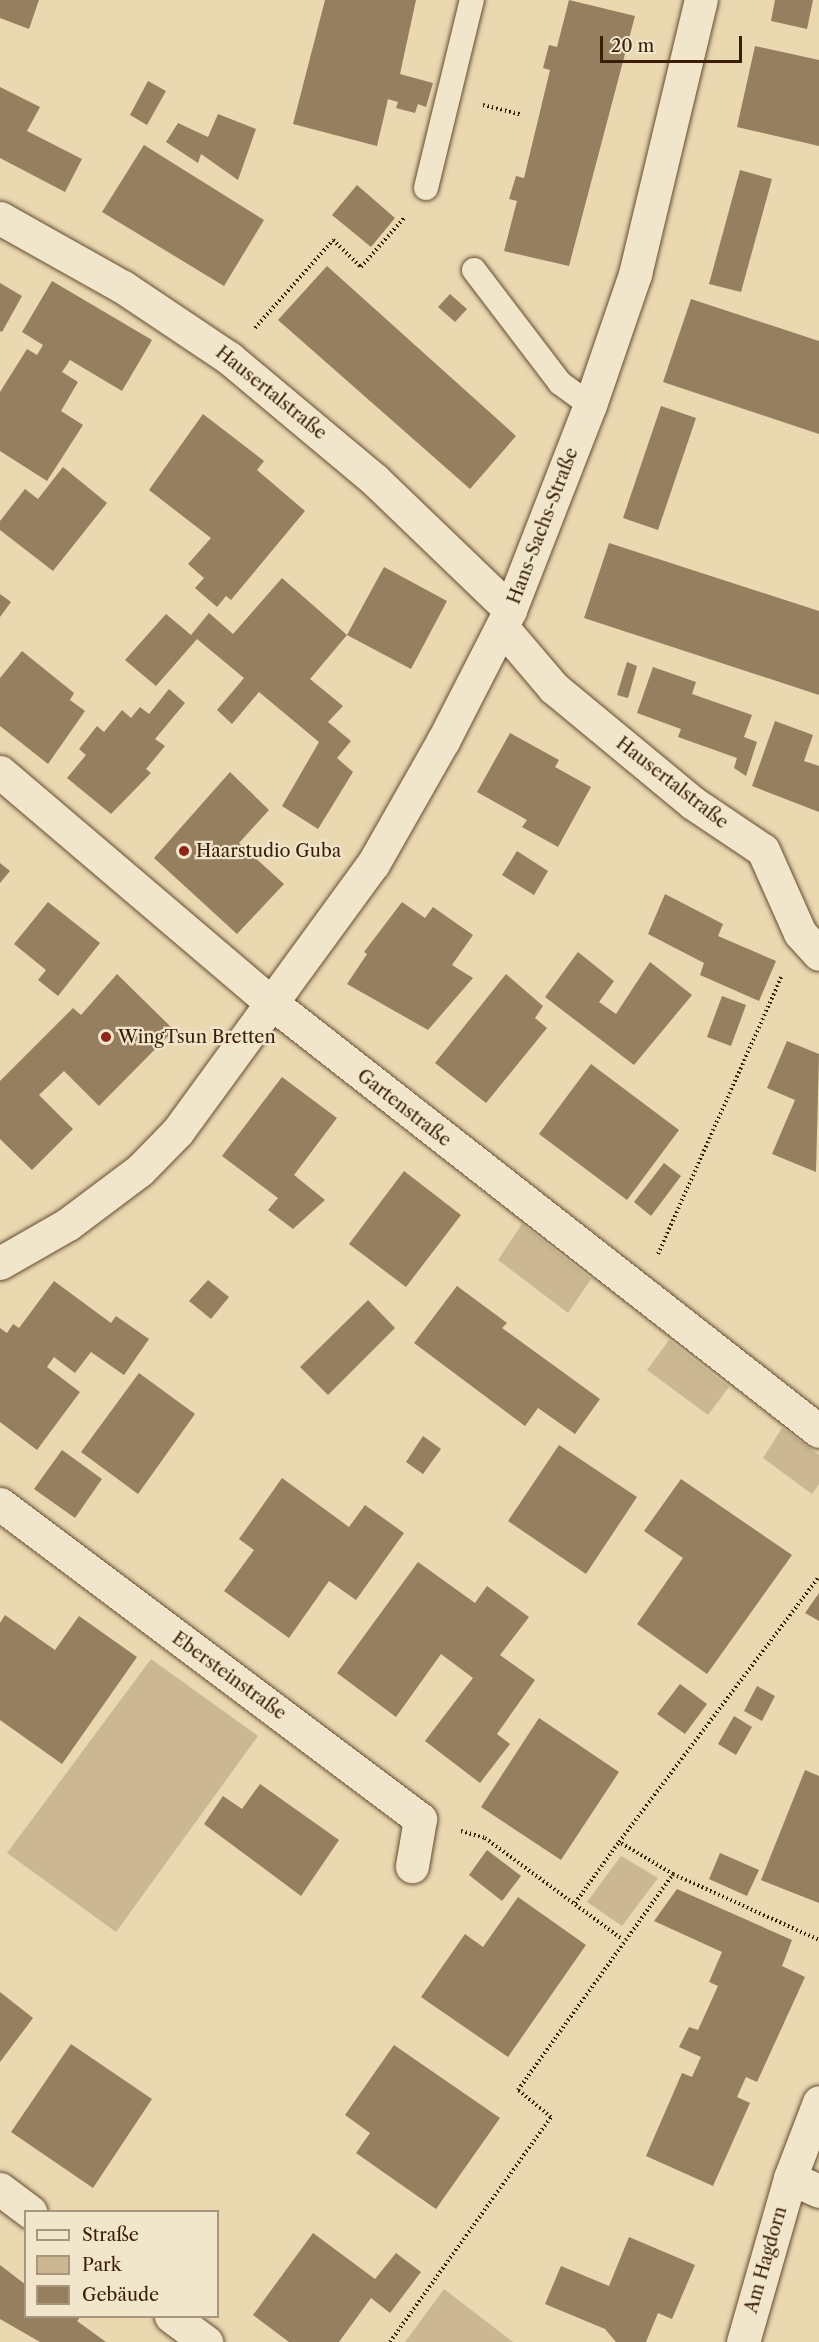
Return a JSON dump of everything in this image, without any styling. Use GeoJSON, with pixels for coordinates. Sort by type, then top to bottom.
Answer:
{"type":"FeatureCollection","features":[{"type":"Feature","properties":{"kind":"street","name":"Hans-Sachs-Straße"},"geometry":{"type":"LineString","coordinates":[[0,1263],[68,1224],[141,1170],[178,1131],[273,1004],[373,864],[506,618],[590,405],[635,274],[701,0]]}},
{"type":"Feature","properties":{"kind":"street","name":"Hausertalstraße"},"geometry":{"type":"LineString","coordinates":[[0,218],[123,287],[229,358],[375,480],[506,618],[554,688],[693,803],[763,850],[809,943]]}},
{"type":"Feature","properties":{"kind":"street","name":"Gartenstraße"},"geometry":{"type":"LineString","coordinates":[[0,772],[273,1004],[819,1431]]}},
{"type":"Feature","properties":{"kind":"street","name":"Ebersteinstraße"},"geometry":{"type":"LineString","coordinates":[[0,1504],[420,1819]]}},
{"type":"Feature","properties":{"kind":"street"},"geometry":{"type":"LineString","coordinates":[[412,1866],[420,1819]]}},
{"type":"Feature","properties":{"kind":"street","name":"Am Hagdorn"},"geometry":{"type":"LineString","coordinates":[[743,2342],[789,2178],[819,2102]]}},
{"type":"Feature","properties":{"kind":"street"},"geometry":{"type":"LineString","coordinates":[[789,2178],[819,2191]]}},
{"type":"Feature","properties":{"kind":"street"},"geometry":{"type":"LineString","coordinates":[[0,2189],[29,2210]]}},
{"type":"Feature","properties":{"kind":"street"},"geometry":{"type":"LineString","coordinates":[[174,2318],[206,2342]]}},
{"type":"Feature","properties":{"kind":"lane"},"geometry":{"type":"LineString","coordinates":[[426,188],[472,0]]}},
{"type":"Feature","properties":{"kind":"lane"},"geometry":{"type":"LineString","coordinates":[[474,270],[560,383],[590,405]]}},
{"type":"Feature","properties":{"kind":"path"},"geometry":{"type":"LineString","coordinates":[[229,358],[333,240],[361,267],[426,188]]}},
{"type":"Feature","properties":{"kind":"path"},"geometry":{"type":"LineString","coordinates":[[641,1293],[809,943]]}},
{"type":"Feature","properties":{"kind":"path"},"geometry":{"type":"LineString","coordinates":[[575,1903],[819,1577]]}},
{"type":"Feature","properties":{"kind":"path"},"geometry":{"type":"LineString","coordinates":[[420,1819],[485,1838],[622,1939]]}},
{"type":"Feature","properties":{"kind":"path"},"geometry":{"type":"LineString","coordinates":[[619,1842],[673,1874],[819,1940]]}},
{"type":"Feature","properties":{"kind":"path"},"geometry":{"type":"LineString","coordinates":[[390,2342],[551,2117],[518,2090],[622,1939],[673,1874]]}},
{"type":"Feature","properties":{"kind":"green space"},"geometry":{"type":"Polygon","coordinates":[[[522,1224],[591,1279],[568,1313],[498,1260],[522,1224]]]}},
{"type":"Feature","properties":{"kind":"green space"},"geometry":{"type":"Polygon","coordinates":[[[669,1340],[729,1387],[708,1415],[647,1370],[669,1340]]]}},
{"type":"Feature","properties":{"kind":"green space"},"geometry":{"type":"Polygon","coordinates":[[[782,1428],[819,1455],[819,1484],[812,1494],[763,1458],[782,1428]]]}},
{"type":"Feature","properties":{"kind":"green space"},"geometry":{"type":"Polygon","coordinates":[[[151,1659],[258,1736],[116,1932],[7,1853],[151,1659]]]}},
{"type":"Feature","properties":{"kind":"green space"},"geometry":{"type":"Polygon","coordinates":[[[621,1856],[658,1878],[622,1926],[587,1902],[621,1856]]]}},
{"type":"Feature","properties":{"kind":"green space"},"geometry":{"type":"Polygon","coordinates":[[[444,2289],[513,2342],[405,2342],[444,2289]]]}},
{"type":"Feature","properties":{"kind":"building"},"geometry":{"type":"Polygon","coordinates":[[[0,0],[39,0],[29,29],[0,18],[0,0]]]}},
{"type":"Feature","properties":{"kind":"building"},"geometry":{"type":"Polygon","coordinates":[[[325,0],[416,0],[400,74],[433,83],[426,107],[418,104],[415,113],[396,108],[398,102],[388,99],[377,146],[293,124],[325,0]]]}},
{"type":"Feature","properties":{"kind":"building"},"geometry":{"type":"Polygon","coordinates":[[[569,0],[635,16],[569,266],[504,251],[517,201],[509,199],[516,176],[524,178],[550,70],[543,68],[549,45],[557,47],[569,0]]]}},
{"type":"Feature","properties":{"kind":"building"},"geometry":{"type":"Polygon","coordinates":[[[775,0],[813,0],[807,29],[771,21],[775,0]]]}},
{"type":"Feature","properties":{"kind":"building"},"geometry":{"type":"Polygon","coordinates":[[[755,46],[819,60],[819,146],[737,127],[755,46]]]}},
{"type":"Feature","properties":{"kind":"building"},"geometry":{"type":"Polygon","coordinates":[[[148,81],[166,91],[147,125],[130,115],[148,81]]]}},
{"type":"Feature","properties":{"kind":"building"},"geometry":{"type":"Polygon","coordinates":[[[0,87],[40,107],[27,131],[82,159],[65,192],[0,158],[0,87]]]}},
{"type":"Feature","properties":{"kind":"building"},"geometry":{"type":"Polygon","coordinates":[[[218,114],[256,129],[238,180],[201,154],[198,163],[166,142],[178,123],[208,137],[218,114]]]}},
{"type":"Feature","properties":{"kind":"building"},"geometry":{"type":"Polygon","coordinates":[[[144,145],[264,220],[224,286],[102,212],[144,145]]]}},
{"type":"Feature","properties":{"kind":"building"},"geometry":{"type":"Polygon","coordinates":[[[740,170],[772,179],[741,292],[709,284],[740,170]]]}},
{"type":"Feature","properties":{"kind":"building"},"geometry":{"type":"Polygon","coordinates":[[[357,185],[395,218],[371,247],[332,215],[357,185]]]}},
{"type":"Feature","properties":{"kind":"building"},"geometry":{"type":"Polygon","coordinates":[[[327,266],[516,436],[470,489],[278,320],[327,266]]]}},
{"type":"Feature","properties":{"kind":"building"},"geometry":{"type":"Polygon","coordinates":[[[52,281],[152,340],[122,391],[70,360],[62,372],[78,382],[61,411],[83,425],[47,481],[0,451],[0,392],[27,349],[37,355],[43,345],[22,332],[52,281]]]}},
{"type":"Feature","properties":{"kind":"building"},"geometry":{"type":"Polygon","coordinates":[[[0,283],[22,296],[2,332],[0,331],[0,283]]]}},
{"type":"Feature","properties":{"kind":"building"},"geometry":{"type":"Polygon","coordinates":[[[450,294],[467,309],[455,322],[438,307],[450,294]]]}},
{"type":"Feature","properties":{"kind":"building"},"geometry":{"type":"Polygon","coordinates":[[[691,299],[819,341],[819,434],[663,382],[691,299]]]}},
{"type":"Feature","properties":{"kind":"building"},"geometry":{"type":"Polygon","coordinates":[[[661,406],[696,418],[658,530],[623,518],[661,406]]]}},
{"type":"Feature","properties":{"kind":"building"},"geometry":{"type":"Polygon","coordinates":[[[203,414],[264,461],[257,470],[305,511],[231,600],[226,596],[217,607],[195,588],[204,578],[188,564],[211,538],[149,490],[203,414]]]}},
{"type":"Feature","properties":{"kind":"building"},"geometry":{"type":"Polygon","coordinates":[[[63,467],[107,503],[53,571],[0,530],[0,521],[25,489],[38,499],[63,467]]]}},
{"type":"Feature","properties":{"kind":"building"},"geometry":{"type":"Polygon","coordinates":[[[609,543],[819,611],[819,695],[584,618],[609,543]]]}},
{"type":"Feature","properties":{"kind":"building"},"geometry":{"type":"Polygon","coordinates":[[[384,567],[447,601],[411,669],[347,635],[384,567]]]}},
{"type":"Feature","properties":{"kind":"building"},"geometry":{"type":"Polygon","coordinates":[[[282,578],[347,635],[310,679],[343,706],[328,722],[351,741],[337,758],[353,772],[318,829],[282,806],[319,742],[259,692],[232,724],[217,710],[244,678],[197,639],[156,686],[125,660],[166,614],[191,635],[209,613],[233,634],[282,578]]]}},
{"type":"Feature","properties":{"kind":"building"},"geometry":{"type":"Polygon","coordinates":[[[0,594],[11,602],[0,617],[0,594]]]}},
{"type":"Feature","properties":{"kind":"building"},"geometry":{"type":"Polygon","coordinates":[[[22,651],[74,693],[70,700],[85,711],[48,764],[0,726],[0,678],[22,651]]]}},
{"type":"Feature","properties":{"kind":"building"},"geometry":{"type":"Polygon","coordinates":[[[627,662],[637,666],[628,698],[617,695],[627,662]]]}},
{"type":"Feature","properties":{"kind":"building"},"geometry":{"type":"Polygon","coordinates":[[[653,667],[696,682],[692,694],[752,715],[744,737],[757,742],[746,776],[734,768],[737,758],[678,737],[681,729],[637,713],[653,667]]]}},
{"type":"Feature","properties":{"kind":"building"},"geometry":{"type":"Polygon","coordinates":[[[169,689],[185,703],[155,739],[165,746],[146,769],[151,773],[111,814],[67,778],[86,755],[79,749],[97,726],[104,732],[122,710],[131,718],[140,707],[149,714],[169,689]]]}},
{"type":"Feature","properties":{"kind":"building"},"geometry":{"type":"Polygon","coordinates":[[[775,721],[813,735],[804,761],[819,766],[819,812],[752,786],[775,721]]]}},
{"type":"Feature","properties":{"kind":"building"},"geometry":{"type":"Polygon","coordinates":[[[510,733],[559,760],[555,767],[591,787],[558,847],[522,827],[527,820],[477,792],[510,733]]]}},
{"type":"Feature","properties":{"kind":"building"},"geometry":{"type":"Polygon","coordinates":[[[230,772],[269,810],[239,843],[284,884],[237,934],[154,858],[230,772]]]}},
{"type":"Feature","properties":{"kind":"building"},"geometry":{"type":"Polygon","coordinates":[[[517,851],[548,871],[534,895],[502,875],[517,851]]]}},
{"type":"Feature","properties":{"kind":"building"},"geometry":{"type":"Polygon","coordinates":[[[0,863],[10,871],[0,883],[0,863]]]}},
{"type":"Feature","properties":{"kind":"building"},"geometry":{"type":"Polygon","coordinates":[[[665,894],[723,924],[718,936],[776,961],[759,1001],[700,975],[704,963],[648,934],[665,894]]]}},
{"type":"Feature","properties":{"kind":"building"},"geometry":{"type":"Polygon","coordinates":[[[48,902],[100,943],[58,996],[38,980],[46,970],[14,944],[48,902]]]}},
{"type":"Feature","properties":{"kind":"building"},"geometry":{"type":"Polygon","coordinates":[[[402,902],[425,918],[433,907],[473,935],[452,965],[473,978],[428,1030],[347,984],[367,954],[364,952],[402,902]]]}},
{"type":"Feature","properties":{"kind":"building"},"geometry":{"type":"Polygon","coordinates":[[[578,952],[614,981],[599,1002],[616,1014],[650,962],[692,995],[634,1065],[545,997],[578,952]]]}},
{"type":"Feature","properties":{"kind":"building","name":"WingTsun Bretten"},"geometry":{"type":"Polygon","coordinates":[[[117,974],[174,1030],[99,1106],[64,1071],[39,1095],[73,1129],[32,1170],[0,1139],[0,1081],[73,1008],[81,1015],[117,974]]]}},
{"type":"Feature","properties":{"kind":"building"},"geometry":{"type":"Polygon","coordinates":[[[506,974],[543,1006],[535,1018],[547,1028],[486,1103],[435,1063],[506,974]]]}},
{"type":"Feature","properties":{"kind":"building"},"geometry":{"type":"Polygon","coordinates":[[[722,996],[746,1005],[731,1046],[707,1037],[722,996]]]}},
{"type":"Feature","properties":{"kind":"building"},"geometry":{"type":"Polygon","coordinates":[[[787,1041],[819,1054],[816,1172],[772,1154],[795,1100],[767,1088],[787,1041]]]}},
{"type":"Feature","properties":{"kind":"building"},"geometry":{"type":"Polygon","coordinates":[[[591,1064],[679,1130],[627,1200],[539,1134],[591,1064]]]}},
{"type":"Feature","properties":{"kind":"building"},"geometry":{"type":"Polygon","coordinates":[[[282,1077],[337,1118],[294,1175],[325,1200],[293,1229],[268,1210],[278,1198],[222,1156],[282,1077]]]}},
{"type":"Feature","properties":{"kind":"building"},"geometry":{"type":"Polygon","coordinates":[[[664,1163],[681,1176],[651,1216],[634,1202],[664,1163]]]}},
{"type":"Feature","properties":{"kind":"building"},"geometry":{"type":"Polygon","coordinates":[[[404,1171],[461,1215],[406,1287],[349,1244],[404,1171]]]}},
{"type":"Feature","properties":{"kind":"building"},"geometry":{"type":"Polygon","coordinates":[[[208,1280],[229,1297],[211,1319],[189,1301],[208,1280]]]}},
{"type":"Feature","properties":{"kind":"building"},"geometry":{"type":"Polygon","coordinates":[[[54,1281],[111,1323],[116,1316],[149,1339],[124,1375],[91,1352],[75,1373],[54,1357],[47,1367],[80,1392],[37,1450],[0,1422],[0,1328],[7,1333],[13,1324],[19,1328],[54,1281]]]}},
{"type":"Feature","properties":{"kind":"building"},"geometry":{"type":"Polygon","coordinates":[[[457,1286],[507,1323],[502,1328],[600,1399],[575,1434],[538,1408],[525,1426],[414,1343],[457,1286]]]}},
{"type":"Feature","properties":{"kind":"building"},"geometry":{"type":"Polygon","coordinates":[[[368,1300],[395,1328],[328,1395],[300,1367],[368,1300]]]}},
{"type":"Feature","properties":{"kind":"building"},"geometry":{"type":"Polygon","coordinates":[[[139,1373],[195,1414],[138,1494],[81,1452],[139,1373]]]}},
{"type":"Feature","properties":{"kind":"building"},"geometry":{"type":"Polygon","coordinates":[[[423,1436],[441,1449],[423,1474],[406,1462],[423,1436]]]}},
{"type":"Feature","properties":{"kind":"building"},"geometry":{"type":"Polygon","coordinates":[[[559,1445],[637,1497],[586,1574],[508,1521],[559,1445]]]}},
{"type":"Feature","properties":{"kind":"building"},"geometry":{"type":"Polygon","coordinates":[[[62,1450],[102,1479],[75,1518],[34,1489],[62,1450]]]}},
{"type":"Feature","properties":{"kind":"building"},"geometry":{"type":"Polygon","coordinates":[[[282,1478],[349,1527],[365,1505],[404,1533],[356,1600],[329,1581],[289,1638],[224,1591],[254,1550],[239,1539],[282,1478]]]}},
{"type":"Feature","properties":{"kind":"building"},"geometry":{"type":"Polygon","coordinates":[[[681,1479],[792,1555],[707,1674],[637,1624],[683,1558],[644,1531],[681,1479]]]}},
{"type":"Feature","properties":{"kind":"building"},"geometry":{"type":"Polygon","coordinates":[[[418,1562],[475,1603],[487,1586],[529,1617],[500,1655],[535,1680],[497,1734],[510,1744],[480,1783],[425,1741],[473,1678],[441,1654],[396,1717],[337,1673],[418,1562]]]}},
{"type":"Feature","properties":{"kind":"building"},"geometry":{"type":"Polygon","coordinates":[[[819,1593],[819,1621],[805,1613],[819,1593]]]}},
{"type":"Feature","properties":{"kind":"building"},"geometry":{"type":"Polygon","coordinates":[[[5,1615],[55,1650],[79,1616],[137,1657],[62,1764],[0,1720],[0,1623],[5,1615]]]}},
{"type":"Feature","properties":{"kind":"building"},"geometry":{"type":"Polygon","coordinates":[[[680,1684],[707,1704],[685,1734],[657,1714],[680,1684]]]}},
{"type":"Feature","properties":{"kind":"building"},"geometry":{"type":"Polygon","coordinates":[[[757,1686],[775,1696],[762,1721],[744,1711],[757,1686]]]}},
{"type":"Feature","properties":{"kind":"building"},"geometry":{"type":"Polygon","coordinates":[[[734,1716],[752,1727],[736,1755],[718,1744],[734,1716]]]}},
{"type":"Feature","properties":{"kind":"building"},"geometry":{"type":"Polygon","coordinates":[[[539,1718],[619,1772],[561,1860],[481,1807],[539,1718]]]}},
{"type":"Feature","properties":{"kind":"building"},"geometry":{"type":"Polygon","coordinates":[[[805,1770],[819,1776],[819,1903],[761,1880],[805,1770]]]}},
{"type":"Feature","properties":{"kind":"building"},"geometry":{"type":"Polygon","coordinates":[[[260,1784],[339,1840],[301,1896],[204,1824],[223,1796],[242,1809],[260,1784]]]}},
{"type":"Feature","properties":{"kind":"building"},"geometry":{"type":"Polygon","coordinates":[[[487,1850],[521,1876],[502,1901],[469,1875],[487,1850]]]}},
{"type":"Feature","properties":{"kind":"building"},"geometry":{"type":"Polygon","coordinates":[[[720,1853],[759,1870],[747,1896],[709,1879],[720,1853]]]}},
{"type":"Feature","properties":{"kind":"building"},"geometry":{"type":"Polygon","coordinates":[[[677,1889],[792,1940],[782,1966],[805,1977],[757,2082],[746,2077],[737,2097],[750,2103],[713,2186],[646,2156],[682,2073],[692,2077],[701,2057],[679,2047],[689,2027],[698,2030],[718,1986],[709,1982],[722,1952],[654,1921],[677,1889]]]}},
{"type":"Feature","properties":{"kind":"building"},"geometry":{"type":"Polygon","coordinates":[[[518,1897],[586,1945],[508,2057],[421,1997],[465,1934],[483,1947],[518,1897]]]}},
{"type":"Feature","properties":{"kind":"building"},"geometry":{"type":"Polygon","coordinates":[[[0,1992],[33,2018],[0,2062],[0,1992]]]}},
{"type":"Feature","properties":{"kind":"building"},"geometry":{"type":"Polygon","coordinates":[[[71,2044],[152,2099],[93,2188],[11,2132],[71,2044]]]}},
{"type":"Feature","properties":{"kind":"building"},"geometry":{"type":"Polygon","coordinates":[[[394,2045],[500,2118],[436,2209],[356,2153],[370,2133],[345,2115],[394,2045]]]}},
{"type":"Feature","properties":{"kind":"building"},"geometry":{"type":"Polygon","coordinates":[[[313,2233],[375,2279],[396,2253],[421,2272],[390,2313],[371,2298],[339,2342],[289,2342],[253,2315],[313,2233]]]}},
{"type":"Feature","properties":{"kind":"building"},"geometry":{"type":"Polygon","coordinates":[[[629,2237],[695,2265],[672,2319],[658,2313],[646,2342],[616,2342],[605,2329],[545,2304],[561,2266],[609,2286],[629,2237]]]}},
{"type":"Feature","properties":{"kind":"building"},"geometry":{"type":"Polygon","coordinates":[[[0,2265],[24,2283],[24,2318],[79,2318],[77,2321],[106,2342],[40,2342],[0,2319],[0,2265]]]}},
{"type":"Feature","properties":{"kind":"place","name":"Haarstudio Guba"},"geometry":{"type":"Point","coordinates":[184,851]}},
{"type":"Feature","properties":{"kind":"place","name":"WingTsun Bretten"},"geometry":{"type":"Point","coordinates":[106,1037]}}]}
